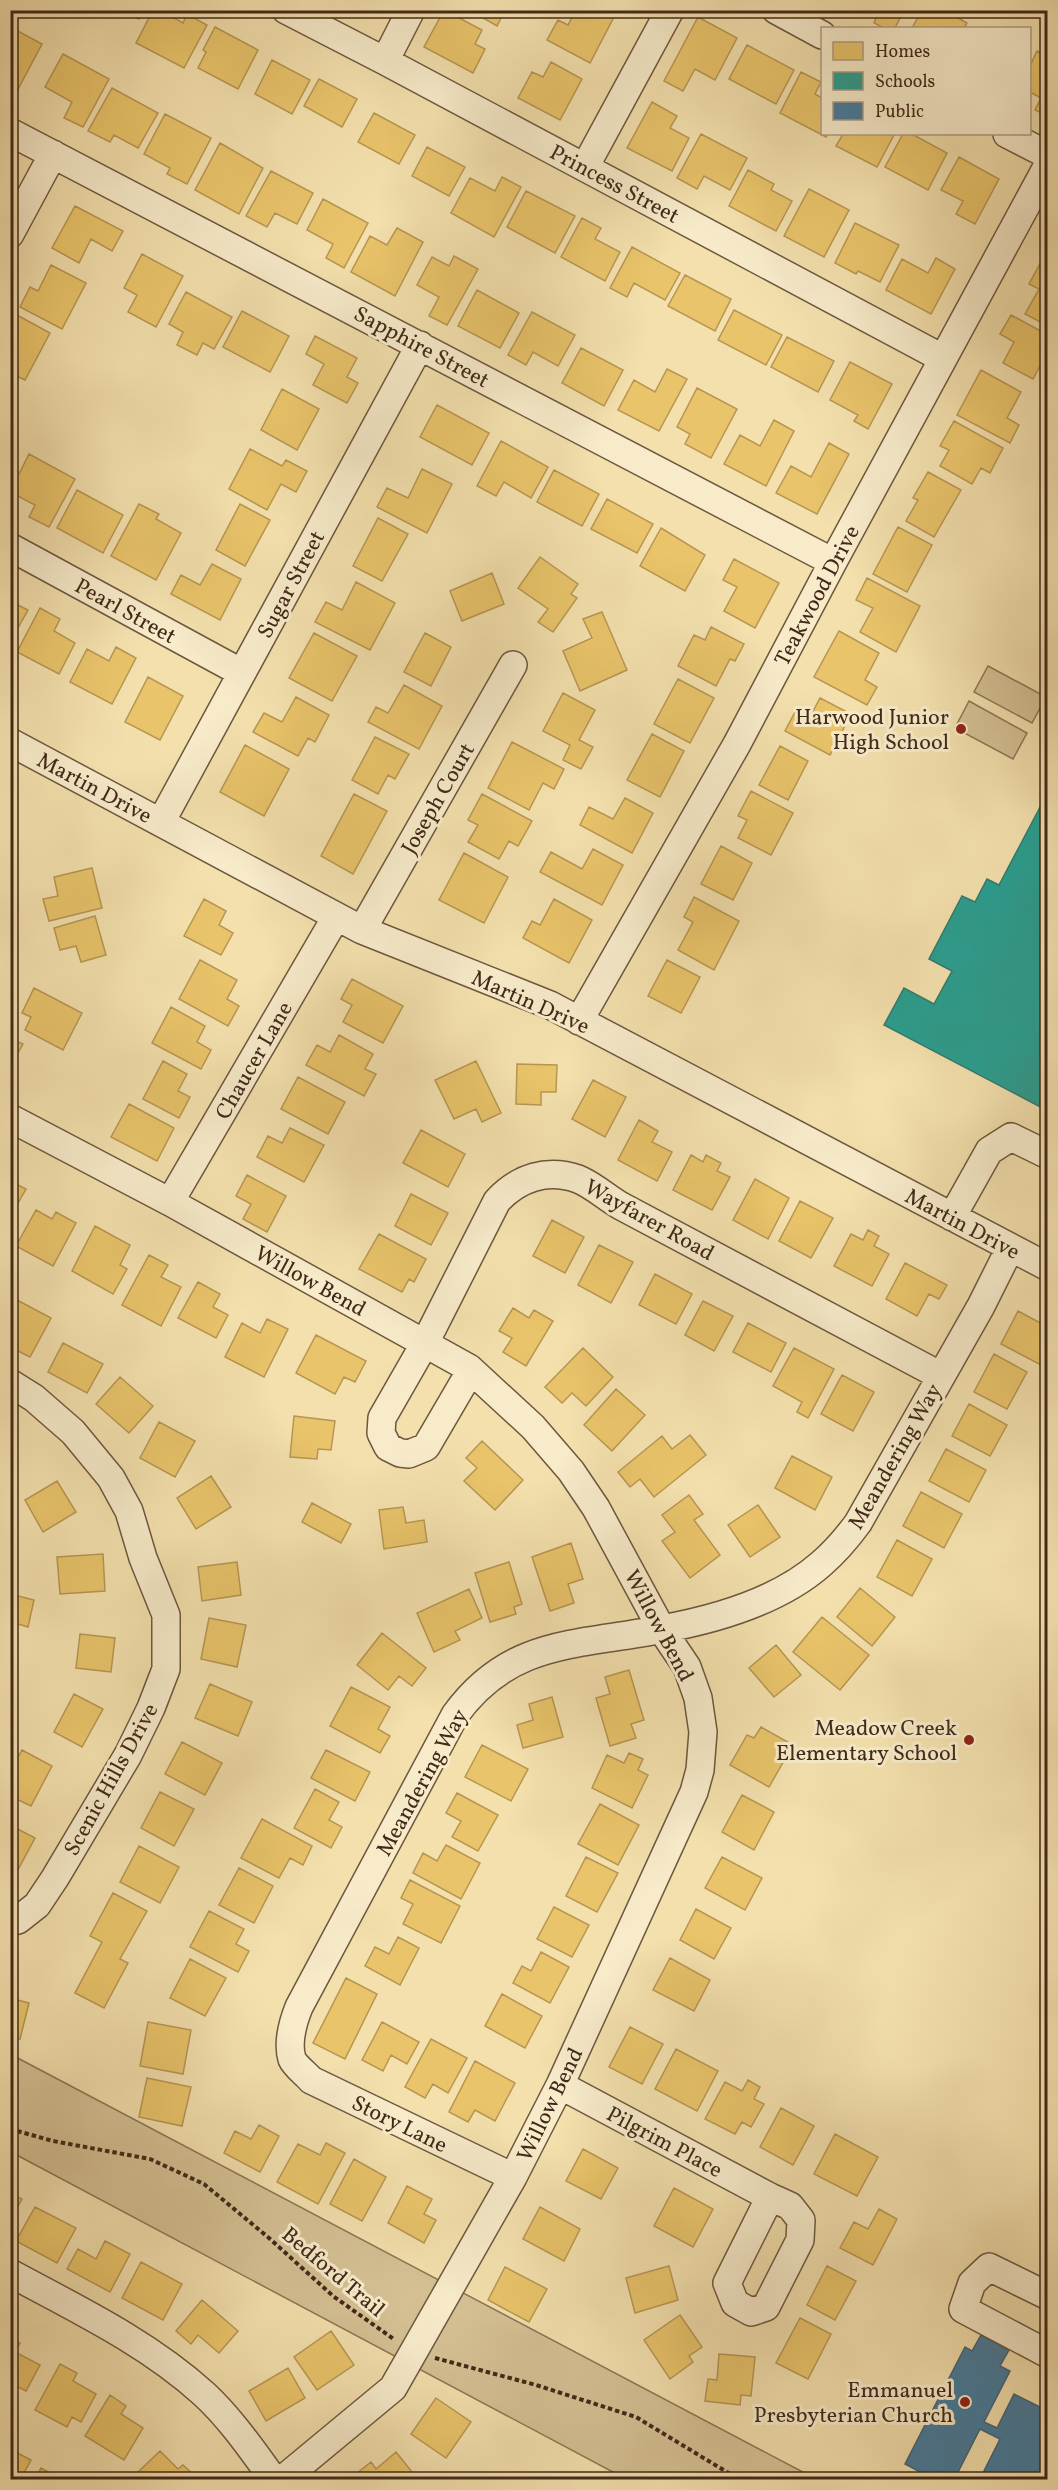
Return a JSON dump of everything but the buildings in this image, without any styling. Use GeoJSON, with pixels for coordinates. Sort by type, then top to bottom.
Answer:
{"type":"FeatureCollection","features":[{"type":"Feature","properties":{"kind":"street","name":"Princess Street"},"geometry":{"type":"LineString","coordinates":[[286,10],[386,61],[942,358]]}},
{"type":"Feature","properties":{"kind":"street"},"geometry":{"type":"LineString","coordinates":[[386,61],[411,10]]}},
{"type":"Feature","properties":{"kind":"street"},"geometry":{"type":"LineString","coordinates":[[585,167],[670,10]]}},
{"type":"Feature","properties":{"kind":"street"},"geometry":{"type":"LineString","coordinates":[[776,10],[821,34]]}},
{"type":"Feature","properties":{"kind":"street","name":"Sapphire Street"},"geometry":{"type":"LineString","coordinates":[[10,132],[833,562]]}},
{"type":"Feature","properties":{"kind":"street"},"geometry":{"type":"LineString","coordinates":[[1009,135],[1047,155]]}},
{"type":"Feature","properties":{"kind":"street"},"geometry":{"type":"LineString","coordinates":[[10,234],[53,154]]}},
{"type":"Feature","properties":{"kind":"street","name":"Teakwood Drive"},"geometry":{"type":"LineString","coordinates":[[579,1021],[737,744],[1047,165]]}},
{"type":"Feature","properties":{"kind":"street","name":"Sugar Street"},"geometry":{"type":"LineString","coordinates":[[161,822],[420,345]]}},
{"type":"Feature","properties":{"kind":"street","name":"Pearl Street"},"geometry":{"type":"LineString","coordinates":[[10,547],[242,673]]}},
{"type":"Feature","properties":{"kind":"street","name":"Joseph Court"},"geometry":{"type":"LineString","coordinates":[[362,930],[513,665]]}},
{"type":"Feature","properties":{"kind":"street","name":"Martin Drive"},"geometry":{"type":"LineString","coordinates":[[10,742],[362,930],[550,1005],[1047,1267]]}},
{"type":"Feature","properties":{"kind":"street","name":"Chaucer Lane"},"geometry":{"type":"LineString","coordinates":[[170,1202],[336,917]]}},
{"type":"Feature","properties":{"kind":"street","name":"Willow Bend"},"geometry":{"type":"LineString","coordinates":[[10,1119],[170,1202],[425,1342],[471,1370],[533,1428],[571,1471],[604,1521],[662,1629],[687,1667],[698,1698],[703,1732],[700,1770],[685,1816],[560,2085],[513,2177],[393,2388],[282,2480]]}},
{"type":"Feature","properties":{"kind":"street"},"geometry":{"type":"LineString","coordinates":[[952,1217],[989,1151],[1011,1137],[1047,1155]]}},
{"type":"Feature","properties":{"kind":"street","name":"Wayfarer Road"},"geometry":{"type":"LineString","coordinates":[[471,1370],[426,1448],[409,1454],[395,1451],[384,1440],[381,1429],[382,1418],[425,1342],[497,1201],[505,1192],[524,1180],[559,1174],[579,1179],[621,1206],[941,1376]]}},
{"type":"Feature","properties":{"kind":"street","name":"Meandering Way"},"geometry":{"type":"LineString","coordinates":[[292,2060],[291,2041],[299,2007],[455,1715],[474,1692],[513,1662],[550,1647],[703,1620],[778,1592],[821,1564],[838,1548],[858,1523],[981,1306],[1010,1248]]}},
{"type":"Feature","properties":{"kind":"street","name":"Scenic Hills Drive"},"geometry":{"type":"LineString","coordinates":[[10,1383],[34,1398],[73,1432],[111,1478],[129,1511],[143,1558],[166,1615],[166,1669],[151,1708],[128,1755],[55,1878],[37,1905],[18,1920],[10,1922]]}},
{"type":"Feature","properties":{"kind":"street","name":"Story Lane"},"geometry":{"type":"LineString","coordinates":[[292,2060],[311,2080],[513,2177]]}},
{"type":"Feature","properties":{"kind":"street","name":"Pilgrim Place"},"geometry":{"type":"LineString","coordinates":[[560,2085],[770,2197]]}},
{"type":"Feature","properties":{"kind":"street"},"geometry":{"type":"LineString","coordinates":[[1047,2296],[989,2267],[972,2283],[963,2309],[1047,2354]]}},
{"type":"Feature","properties":{"kind":"street"},"geometry":{"type":"LineString","coordinates":[[10,2273],[105,2323],[177,2371],[230,2421],[274,2480]]}},
{"type":"Feature","properties":{"kind":"path","name":"Bedford Trail"},"geometry":{"type":"LineString","coordinates":[[10,2129],[53,2141],[150,2159],[204,2184],[269,2238],[333,2296],[390,2337],[443,2362],[536,2385],[636,2417],[740,2480]]}},
{"type":"Feature","properties":{"kind":"shaded area"},"geometry":{"type":"Polygon","coordinates":[[[988,666],[1046,697],[1032,723],[974,692],[988,666]]]}},
{"type":"Feature","properties":{"kind":"shaded area"},"geometry":{"type":"Polygon","coordinates":[[[969,701],[1027,733],[1013,759],[955,728],[969,701]]]}},
{"type":"Feature","properties":{"kind":"shaded area"},"geometry":{"type":"Polygon","coordinates":[[[10,2054],[816,2479],[626,2479],[11,2152],[10,2054]]]}},
{"type":"Feature","properties":{"kind":"place","name":"Harwood Junior High School"},"geometry":{"type":"Point","coordinates":[961,729]}},
{"type":"Feature","properties":{"kind":"place","name":"Meadow Creek Elementary School"},"geometry":{"type":"Point","coordinates":[969,1740]}},
{"type":"Feature","properties":{"kind":"place","name":"Emmanuel Presbyterian Church"},"geometry":{"type":"Point","coordinates":[965,2402]}}]}
